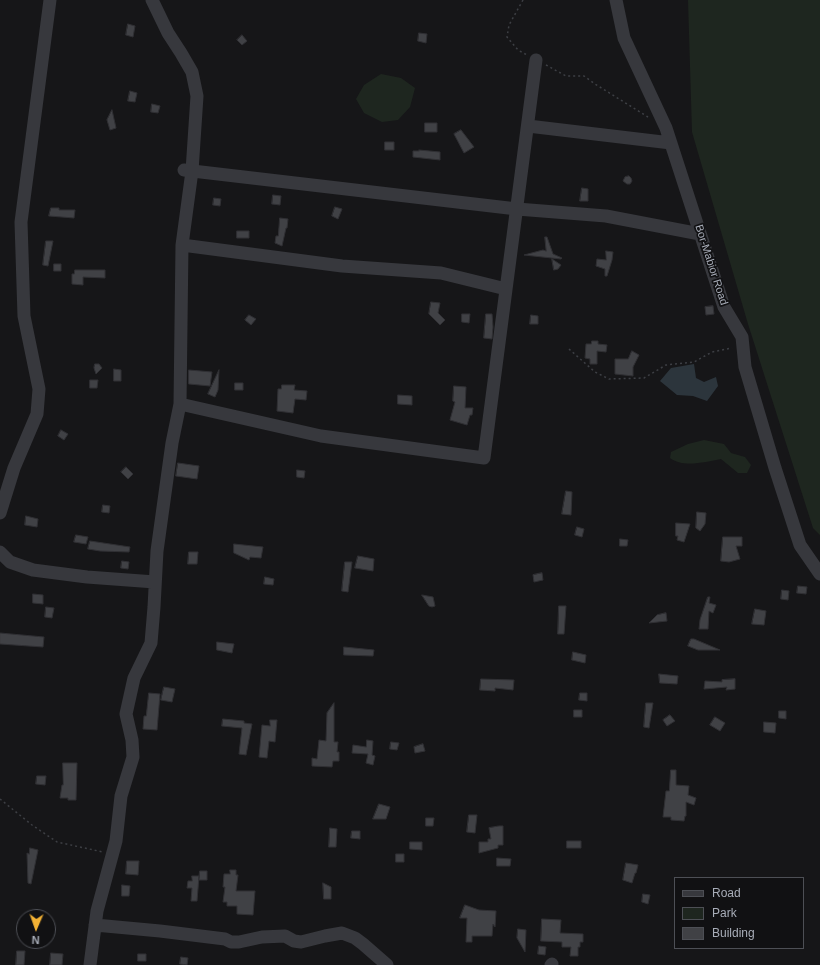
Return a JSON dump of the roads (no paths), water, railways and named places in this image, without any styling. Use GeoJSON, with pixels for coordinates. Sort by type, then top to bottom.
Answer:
{"type":"FeatureCollection","features":[{"type":"Feature","properties":{"kind":"street"},"geometry":{"type":"LineString","coordinates":[[0,513],[14,468],[37,414],[39,389],[24,316],[21,222],[50,0]]}},
{"type":"Feature","properties":{"kind":"street"},"geometry":{"type":"LineString","coordinates":[[90,965],[94,925],[116,841],[121,796],[132,757],[132,740],[126,714],[134,678],[150,643],[157,551],[163,502],[180,404],[182,245],[188,170],[197,96],[192,72],[168,33],[152,0]]}},
{"type":"Feature","properties":{"kind":"street","name":"Bor-Mabior Road"},"geometry":{"type":"LineString","coordinates":[[616,0],[624,38],[666,128],[724,307],[742,337],[745,367],[800,545],[820,574]]}},
{"type":"Feature","properties":{"kind":"street"},"geometry":{"type":"LineString","coordinates":[[180,404],[321,436],[484,458],[536,60]]}},
{"type":"Feature","properties":{"kind":"street"},"geometry":{"type":"LineString","coordinates":[[528,126],[671,143]]}},
{"type":"Feature","properties":{"kind":"street"},"geometry":{"type":"LineString","coordinates":[[188,170],[517,209],[606,216],[700,234]]}},
{"type":"Feature","properties":{"kind":"street"},"geometry":{"type":"LineString","coordinates":[[182,245],[342,266],[441,273],[506,289]]}},
{"type":"Feature","properties":{"kind":"street"},"geometry":{"type":"LineString","coordinates":[[0,552],[10,562],[33,570],[87,577],[155,582]]}},
{"type":"Feature","properties":{"kind":"street"},"geometry":{"type":"LineString","coordinates":[[94,925],[224,939],[231,942],[239,942],[276,935],[285,936],[301,942],[325,936],[342,934],[354,938],[363,944],[386,965]]}}]}
